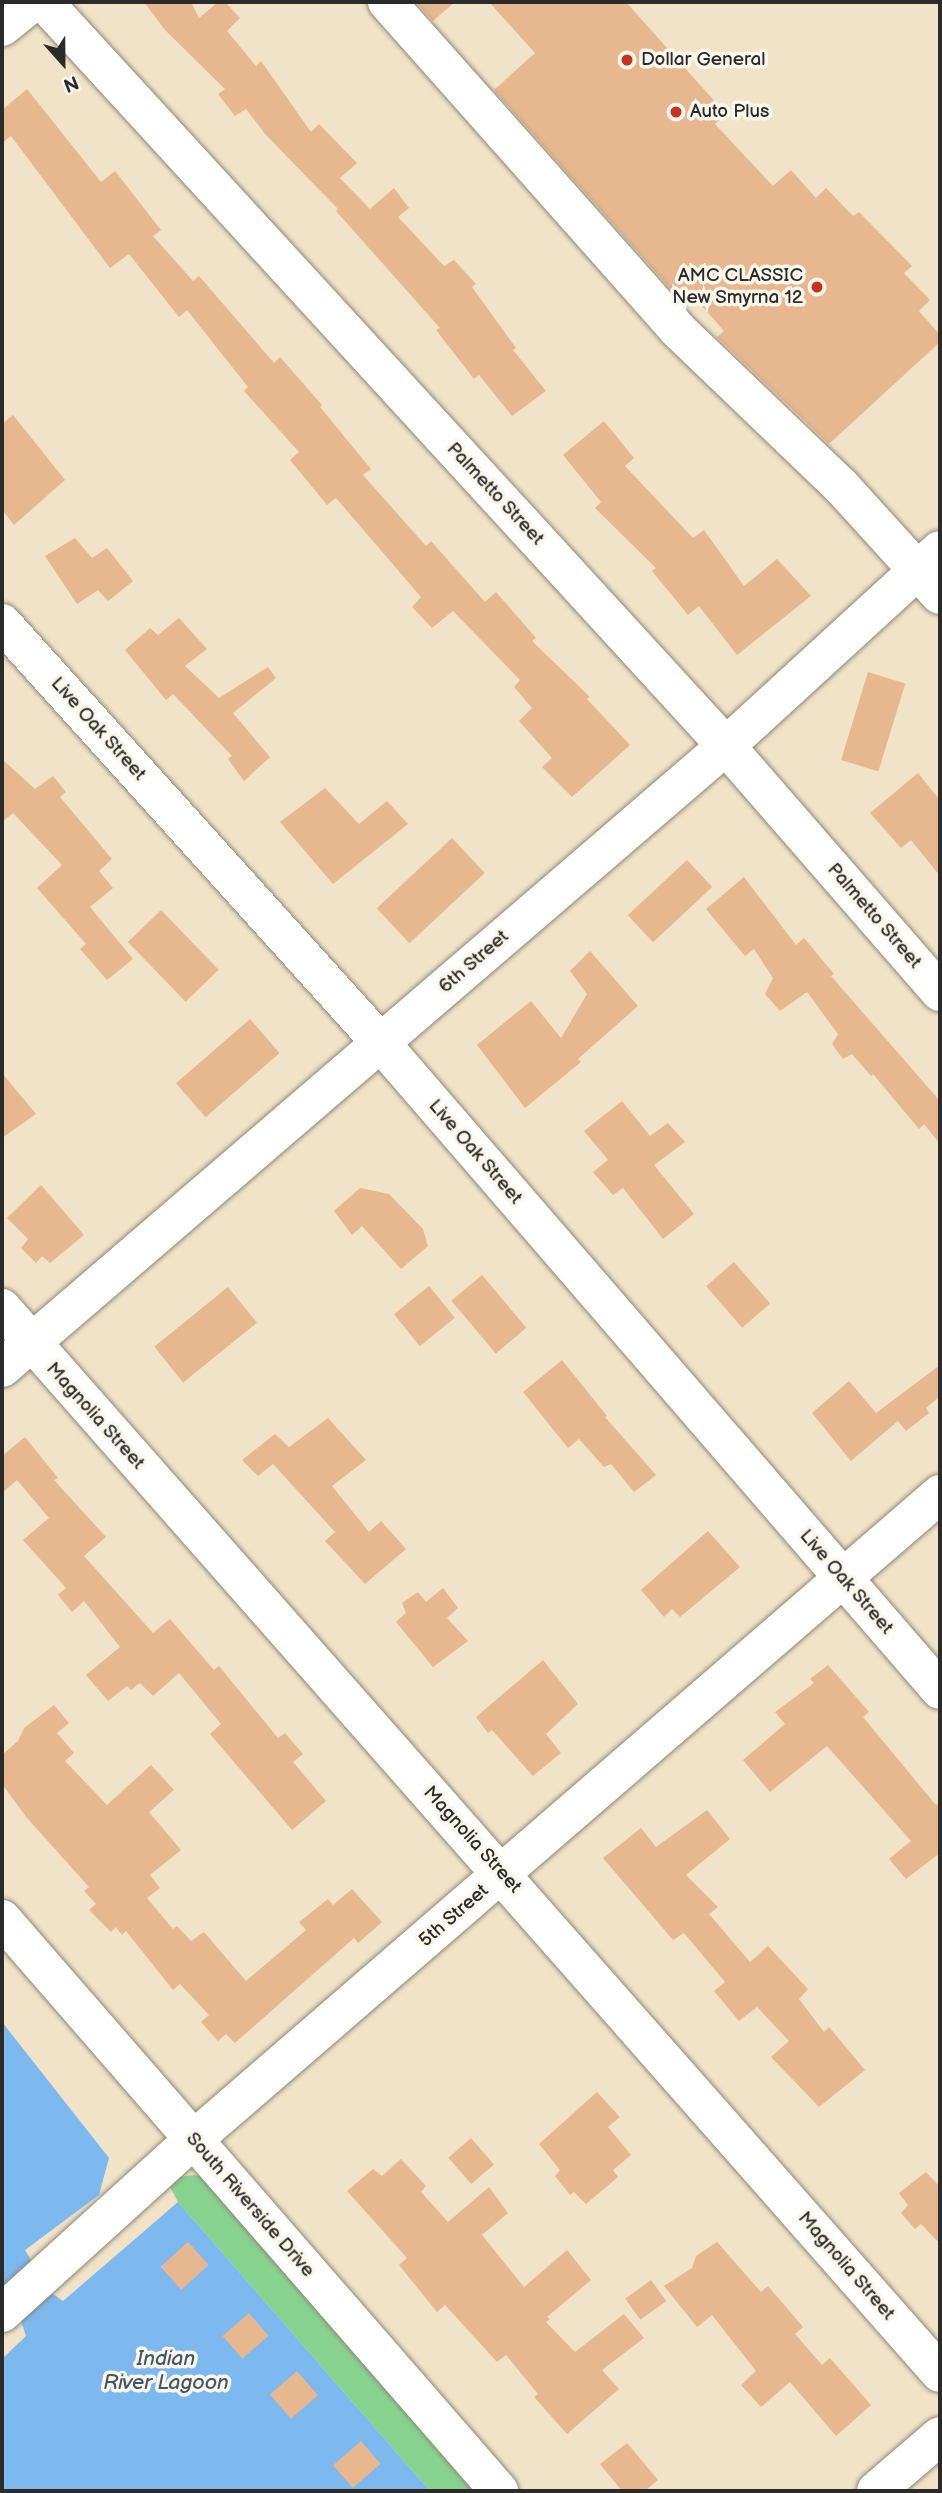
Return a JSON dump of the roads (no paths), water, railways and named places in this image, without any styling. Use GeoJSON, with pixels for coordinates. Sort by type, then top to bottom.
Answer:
{"type":"FeatureCollection","features":[{"type":"Feature","properties":{"kind":"street"},"geometry":{"type":"LineString","coordinates":[[2,27],[33,2]]}},
{"type":"Feature","properties":{"kind":"street","name":"Palmetto Street"},"geometry":{"type":"LineString","coordinates":[[44,2],[726,746],[940,992]]}},
{"type":"Feature","properties":{"kind":"street"},"geometry":{"type":"LineString","coordinates":[[387,2],[677,329],[933,572]]}},
{"type":"Feature","properties":{"kind":"street","name":"6th Street"},"geometry":{"type":"LineString","coordinates":[[2,1368],[726,746],[933,572]]}},
{"type":"Feature","properties":{"kind":"street","name":"Live Oak Street"},"geometry":{"type":"LineString","coordinates":[[2,623],[380,1042],[940,1690]]}},
{"type":"Feature","properties":{"kind":"street","name":"Magnolia Street"},"geometry":{"type":"LineString","coordinates":[[2,1308],[940,2373]]}},
{"type":"Feature","properties":{"kind":"street","name":"5th Street"},"geometry":{"type":"LineString","coordinates":[[4,2311],[193,2140],[940,1494]]}},
{"type":"Feature","properties":{"kind":"street","name":"South Riverside Drive"},"geometry":{"type":"LineString","coordinates":[[2,1919],[193,2140],[216,2162],[499,2491]]}},
{"type":"Feature","properties":{"kind":"street"},"geometry":{"type":"LineString","coordinates":[[876,2491],[940,2436]]}},
{"type":"Feature","properties":{"kind":"water","name":"Indian River Lagoon"},"geometry":{"type":"Polygon","coordinates":[[[2,2022],[109,2158],[99,2195],[25,2250],[49,2291],[63,2301],[178,2202],[430,2491],[2,2491],[2,2359],[26,2336],[19,2315],[2,2297],[2,2022]]]}},
{"type":"Feature","properties":{"kind":"place","name":"Dollar General"},"geometry":{"type":"Point","coordinates":[627,60]}},
{"type":"Feature","properties":{"kind":"place","name":"Auto Plus"},"geometry":{"type":"Point","coordinates":[676,112]}},
{"type":"Feature","properties":{"kind":"place","name":"AMC CLASSIC New Smyrna 12"},"geometry":{"type":"Point","coordinates":[817,287]}}]}
